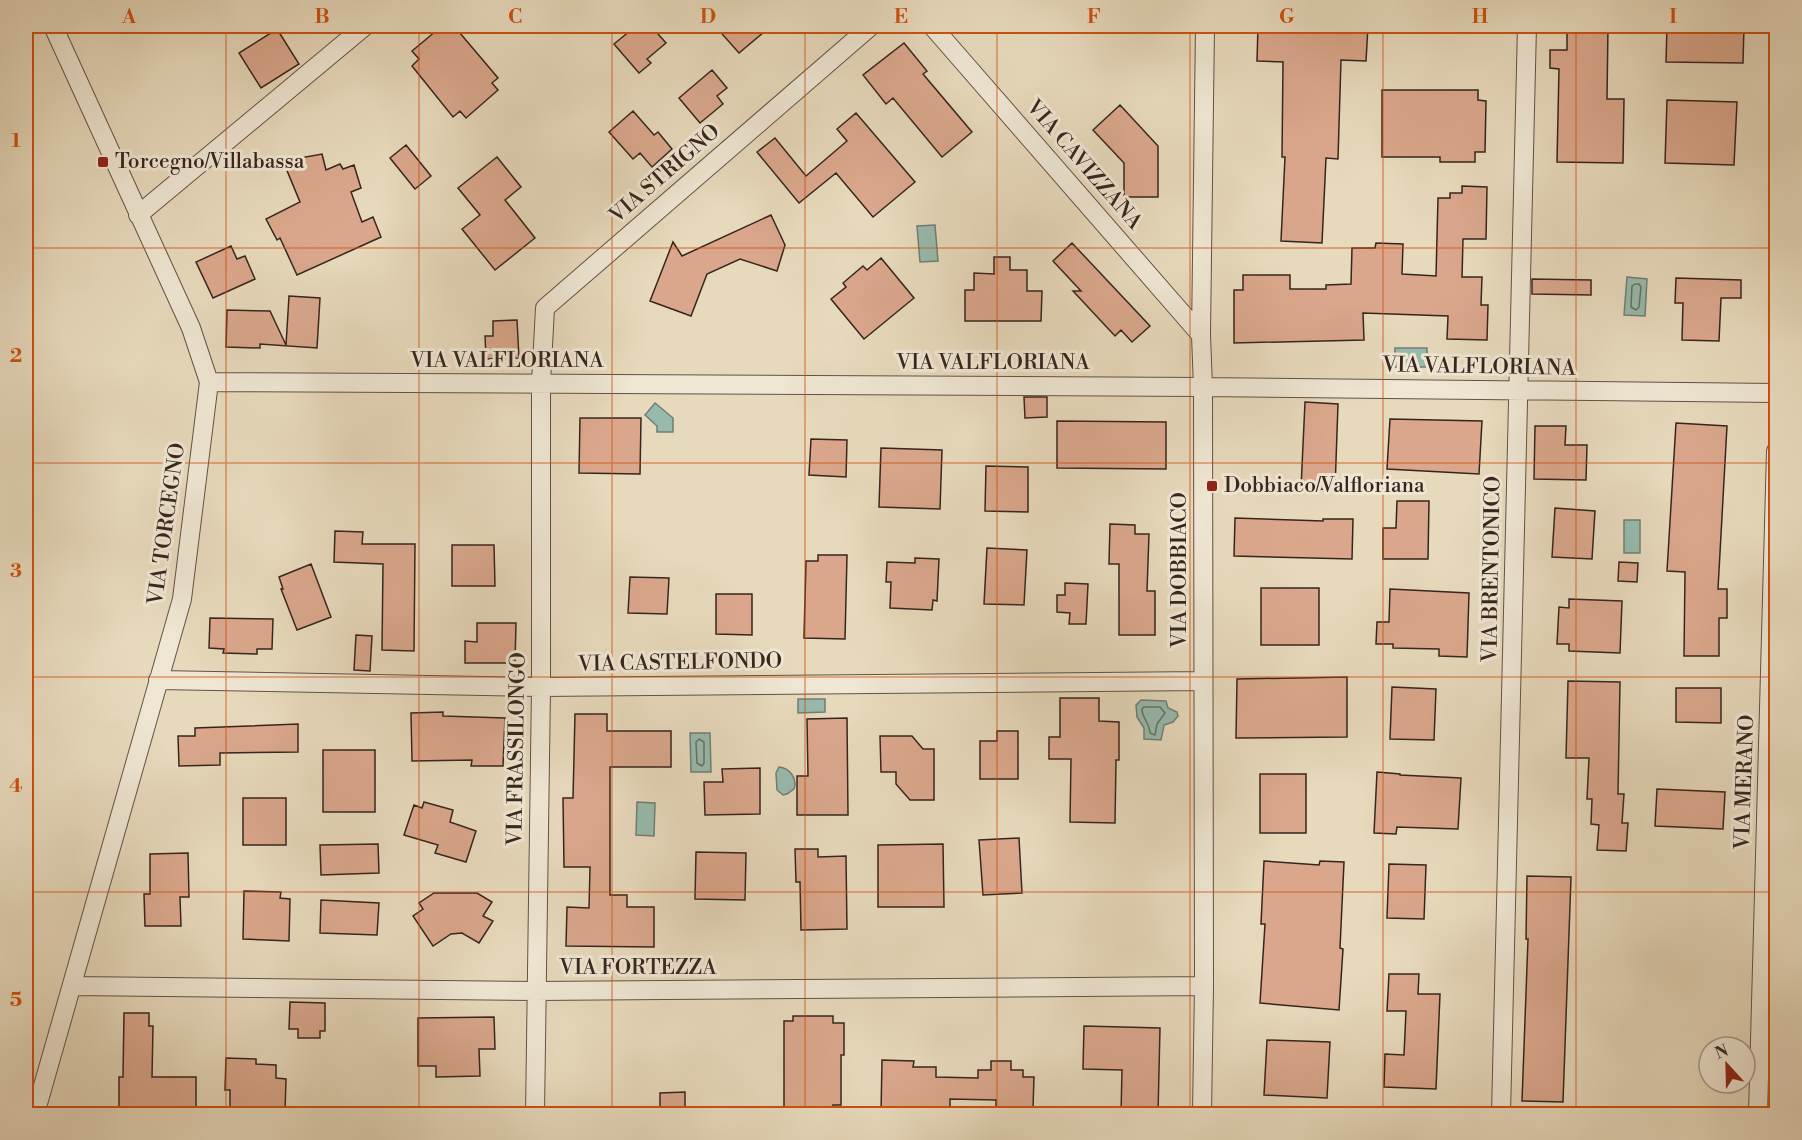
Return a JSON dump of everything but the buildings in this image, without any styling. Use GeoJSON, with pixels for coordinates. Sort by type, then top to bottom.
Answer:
{"type":"FeatureCollection","features":[{"type":"Feature","properties":{"kind":"street","name":"VIA TORCEGNO"},"geometry":{"type":"LineString","coordinates":[[35,1114],[182,599],[209,382],[191,328],[53,26]]}},
{"type":"Feature","properties":{"kind":"street"},"geometry":{"type":"LineString","coordinates":[[138,215],[365,26]]}},
{"type":"Feature","properties":{"kind":"street","name":"VIA STRIGNO"},"geometry":{"type":"LineString","coordinates":[[541,383],[545,308],[871,26]]}},
{"type":"Feature","properties":{"kind":"street","name":"VIA CAVIZZANA"},"geometry":{"type":"LineString","coordinates":[[932,26],[1201,334]]}},
{"type":"Feature","properties":{"kind":"street","name":"VIA DOBBIACO"},"geometry":{"type":"LineString","coordinates":[[1202,1114],[1204,986],[1201,334],[1206,26]]}},
{"type":"Feature","properties":{"kind":"street","name":"VIA BRENTONICO"},"geometry":{"type":"LineString","coordinates":[[1501,1114],[1527,26]]}},
{"type":"Feature","properties":{"kind":"street","name":"VIA VALFLORIANA"},"geometry":{"type":"LineString","coordinates":[[209,382],[1203,387],[1776,393]]}},
{"type":"Feature","properties":{"kind":"street","name":"VIA FRASSILONGO"},"geometry":{"type":"LineString","coordinates":[[535,1114],[541,687],[541,383]]}},
{"type":"Feature","properties":{"kind":"street","name":"VIA MERANO"},"geometry":{"type":"LineString","coordinates":[[1758,1114],[1776,451]]}},
{"type":"Feature","properties":{"kind":"street","name":"VIA CASTELFONDO"},"geometry":{"type":"LineString","coordinates":[[158,680],[541,687],[1203,681]]}},
{"type":"Feature","properties":{"kind":"street","name":"VIA FORTEZZA"},"geometry":{"type":"LineString","coordinates":[[73,986],[535,991],[1204,986]]}},
{"type":"Feature","properties":{"kind":"water"},"geometry":{"type":"Polygon","coordinates":[[[935,225],[938,261],[920,262],[917,226],[935,225]]]}},
{"type":"Feature","properties":{"kind":"water"},"geometry":{"type":"Polygon","coordinates":[[[1627,277],[1647,279],[1645,316],[1624,315],[1627,277]]]}},
{"type":"Feature","properties":{"kind":"water"},"geometry":{"type":"Polygon","coordinates":[[[1395,348],[1427,348],[1427,367],[1394,367],[1395,348]]]}},
{"type":"Feature","properties":{"kind":"water"},"geometry":{"type":"Polygon","coordinates":[[[655,403],[673,418],[673,432],[657,432],[657,426],[645,415],[655,403]]]}},
{"type":"Feature","properties":{"kind":"water"},"geometry":{"type":"Polygon","coordinates":[[[1624,520],[1640,520],[1640,553],[1624,553],[1624,520]]]}},
{"type":"Feature","properties":{"kind":"water"},"geometry":{"type":"Polygon","coordinates":[[[798,699],[825,699],[825,712],[798,713],[798,699]]]}},
{"type":"Feature","properties":{"kind":"water"},"geometry":{"type":"Polygon","coordinates":[[[1141,700],[1166,701],[1168,708],[1177,712],[1178,716],[1173,722],[1164,725],[1161,740],[1144,739],[1144,728],[1137,717],[1136,705],[1141,700]]]}},
{"type":"Feature","properties":{"kind":"water"},"geometry":{"type":"Polygon","coordinates":[[[690,733],[710,733],[711,772],[691,772],[690,733]]]}},
{"type":"Feature","properties":{"kind":"water"},"geometry":{"type":"Polygon","coordinates":[[[779,767],[789,771],[795,781],[794,789],[783,795],[777,790],[776,773],[779,767]]]}},
{"type":"Feature","properties":{"kind":"water"},"geometry":{"type":"Polygon","coordinates":[[[637,802],[655,803],[654,836],[636,835],[637,802]]]}},
{"type":"Feature","properties":{"kind":"place","name":"Torcegno/Villabassa"},"geometry":{"type":"Point","coordinates":[103,162]}},
{"type":"Feature","properties":{"kind":"place","name":"Dobbiaco/Valfloriana"},"geometry":{"type":"Point","coordinates":[1212,486]}}]}
